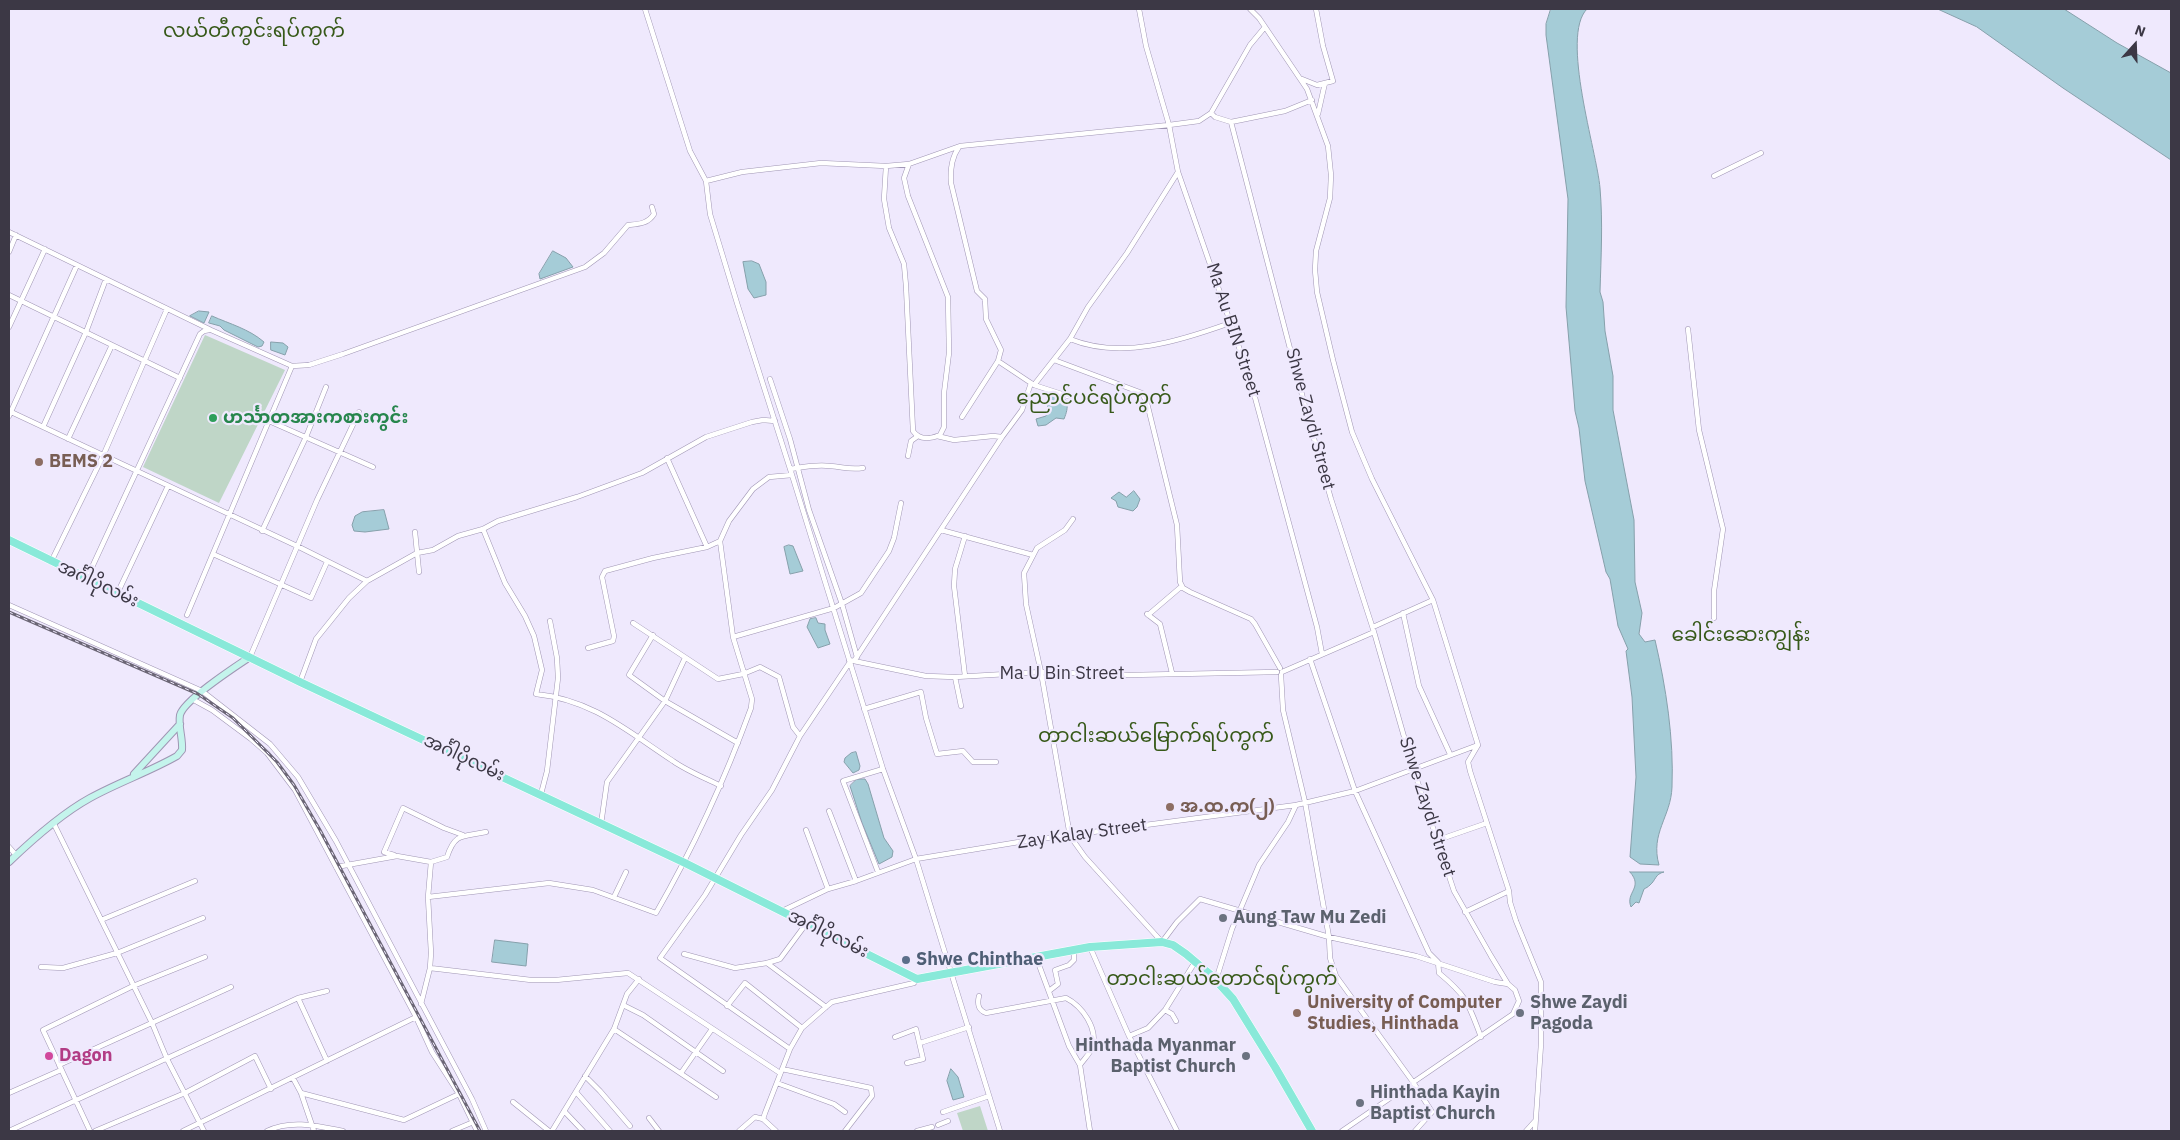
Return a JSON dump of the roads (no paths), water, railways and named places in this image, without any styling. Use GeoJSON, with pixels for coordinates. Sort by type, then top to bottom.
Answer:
{"type":"FeatureCollection","features":[{"type":"Feature","properties":{"kind":"main road","name":"အင်္ဂါပိုလမ်း"},"geometry":{"type":"LineString","coordinates":[[9,540],[300,682],[685,863],[917,979]]}},
{"type":"Feature","properties":{"kind":"main road"},"geometry":{"type":"LineString","coordinates":[[9,862],[54,824],[89,798],[131,777],[165,763],[180,754],[183,745],[179,733],[181,713],[192,699],[250,656]]}},
{"type":"Feature","properties":{"kind":"main road"},"geometry":{"type":"LineString","coordinates":[[131,777],[180,724]]}},
{"type":"Feature","properties":{"kind":"main road"},"geometry":{"type":"LineString","coordinates":[[917,979],[1090,947],[1162,942],[1173,945],[1216,980],[1233,999],[1275,1066],[1312,1131]]}},
{"type":"Feature","properties":{"kind":"street"},"geometry":{"type":"LineString","coordinates":[[645,9],[690,151],[706,181],[710,214],[852,660]]}},
{"type":"Feature","properties":{"kind":"street","name":"Ma Au BIN Street"},"geometry":{"type":"LineString","coordinates":[[1139,9],[1146,46],[1168,125],[1178,172],[1256,399],[1317,627],[1322,654]]}},
{"type":"Feature","properties":{"kind":"street"},"geometry":{"type":"LineString","coordinates":[[1250,9],[1265,27],[1301,79],[1312,100],[1328,146],[1331,175],[1330,198],[1316,251],[1315,270],[1317,292],[1333,360],[1352,432],[1364,461],[1433,600],[1478,744],[1468,762],[1509,891],[1516,921],[1542,982],[1541,1044],[1535,1131]]}},
{"type":"Feature","properties":{"kind":"street"},"geometry":{"type":"LineString","coordinates":[[1301,79],[1317,86],[1333,81],[1323,46],[1316,9]]}},
{"type":"Feature","properties":{"kind":"street"},"geometry":{"type":"LineString","coordinates":[[706,181],[742,172],[821,163],[886,166],[909,164],[960,146],[1199,121],[1211,113],[1246,53],[1265,27]]}},
{"type":"Feature","properties":{"kind":"street"},"geometry":{"type":"LineString","coordinates":[[1318,116],[1325,83]]}},
{"type":"Feature","properties":{"kind":"street"},"geometry":{"type":"LineString","coordinates":[[1211,113],[1215,117],[1231,122],[1285,111],[1312,100]]}},
{"type":"Feature","properties":{"kind":"street","name":"Shwe Zaydi Street"},"geometry":{"type":"LineString","coordinates":[[1231,122],[1331,499],[1373,629],[1413,768],[1454,891],[1508,984],[1515,990],[1519,1001],[1513,1014],[1481,1038],[1342,1131]]}},
{"type":"Feature","properties":{"kind":"street"},"geometry":{"type":"LineString","coordinates":[[960,146],[953,156],[950,173],[951,183],[977,291],[985,299],[986,319],[1000,346],[998,361],[962,417]]}},
{"type":"Feature","properties":{"kind":"street"},"geometry":{"type":"LineString","coordinates":[[1714,176],[1761,153]]}},
{"type":"Feature","properties":{"kind":"street"},"geometry":{"type":"LineString","coordinates":[[886,166],[884,199],[889,228],[904,264],[913,431],[918,436],[929,438],[943,432],[944,427],[944,393],[949,353],[948,297],[908,196],[904,178],[909,164]]}},
{"type":"Feature","properties":{"kind":"street"},"geometry":{"type":"LineString","coordinates":[[790,1049],[660,958],[705,895],[772,790],[800,736],[1022,410],[1033,384],[1070,339],[1088,307],[1127,253],[1178,172]]}},
{"type":"Feature","properties":{"kind":"street"},"geometry":{"type":"LineString","coordinates":[[9,232],[211,330],[292,366],[309,364],[341,354],[585,267],[604,253],[628,225],[644,223],[651,219],[654,214],[652,208]]}},
{"type":"Feature","properties":{"kind":"street"},"geometry":{"type":"LineString","coordinates":[[9,252],[16,236]]}},
{"type":"Feature","properties":{"kind":"street"},"geometry":{"type":"LineString","coordinates":[[9,327],[45,249]]}},
{"type":"Feature","properties":{"kind":"street"},"geometry":{"type":"LineString","coordinates":[[77,265],[9,413],[298,546],[367,581]]}},
{"type":"Feature","properties":{"kind":"street"},"geometry":{"type":"LineString","coordinates":[[43,427],[86,332],[106,279]]}},
{"type":"Feature","properties":{"kind":"street"},"geometry":{"type":"LineString","coordinates":[[9,295],[180,378]]}},
{"type":"Feature","properties":{"kind":"street"},"geometry":{"type":"LineString","coordinates":[[51,562],[103,456],[167,309]]}},
{"type":"Feature","properties":{"kind":"street"},"geometry":{"type":"LineString","coordinates":[[1070,339],[1090,346],[1117,349],[1154,345],[1230,323]]}},
{"type":"Feature","properties":{"kind":"street"},"geometry":{"type":"LineString","coordinates":[[1688,329],[1699,430],[1724,529],[1714,591],[1714,618]]}},
{"type":"Feature","properties":{"kind":"street"},"geometry":{"type":"LineString","coordinates":[[87,578],[200,334],[211,330]]}},
{"type":"Feature","properties":{"kind":"street"},"geometry":{"type":"LineString","coordinates":[[68,440],[112,346]]}},
{"type":"Feature","properties":{"kind":"street"},"geometry":{"type":"LineString","coordinates":[[1054,360],[1142,393],[1145,397],[1177,525],[1180,582],[1182,586],[1203,599],[1251,619],[1280,672],[1283,710],[1305,802],[1329,937],[1330,958],[1336,976],[1413,1082],[1432,1112],[1415,1131]]}},
{"type":"Feature","properties":{"kind":"street"},"geometry":{"type":"LineString","coordinates":[[998,361],[1033,384],[1071,397]]}},
{"type":"Feature","properties":{"kind":"street"},"geometry":{"type":"LineString","coordinates":[[187,615],[292,366]]}},
{"type":"Feature","properties":{"kind":"street"},"geometry":{"type":"LineString","coordinates":[[770,379],[809,510],[842,604],[852,660],[864,709],[883,769],[916,858],[1000,1131]]}},
{"type":"Feature","properties":{"kind":"street"},"geometry":{"type":"LineString","coordinates":[[262,531],[306,437],[326,387]]}},
{"type":"Feature","properties":{"kind":"street"},"geometry":{"type":"LineString","coordinates":[[250,656],[359,412]]}},
{"type":"Feature","properties":{"kind":"street"},"geometry":{"type":"LineString","coordinates":[[300,682],[316,639],[344,605],[367,581],[417,553],[433,550],[458,536],[483,529],[498,521],[577,497],[642,473],[706,437],[724,430],[763,420],[775,421]]}},
{"type":"Feature","properties":{"kind":"street"},"geometry":{"type":"LineString","coordinates":[[269,421],[340,454],[373,466]]}},
{"type":"Feature","properties":{"kind":"street"},"geometry":{"type":"LineString","coordinates":[[908,456],[911,441],[918,436]]}},
{"type":"Feature","properties":{"kind":"street"},"geometry":{"type":"LineString","coordinates":[[937,436],[954,440],[1002,437]]}},
{"type":"Feature","properties":{"kind":"street"},"geometry":{"type":"LineString","coordinates":[[667,458],[708,547]]}},
{"type":"Feature","properties":{"kind":"street"},"geometry":{"type":"LineString","coordinates":[[790,469],[811,465],[832,466],[850,470],[862,468]]}},
{"type":"Feature","properties":{"kind":"street"},"geometry":{"type":"LineString","coordinates":[[428,897],[550,883],[593,890],[656,913],[685,863],[721,786],[751,708],[752,699],[733,637],[720,540],[728,521],[753,489],[769,478],[792,475]]}},
{"type":"Feature","properties":{"kind":"street"},"geometry":{"type":"LineString","coordinates":[[118,592],[168,486]]}},
{"type":"Feature","properties":{"kind":"street"},"geometry":{"type":"LineString","coordinates":[[733,637],[834,608],[861,593],[882,565],[894,538],[901,503]]}},
{"type":"Feature","properties":{"kind":"street"},"geometry":{"type":"LineString","coordinates":[[1073,519],[1065,530],[1037,548],[1024,573],[1026,604],[1041,672],[1070,836],[1085,857],[1162,942],[1177,922],[1200,899],[1329,937],[1438,962],[1495,982],[1508,984]]}},
{"type":"Feature","properties":{"kind":"street"},"geometry":{"type":"LineString","coordinates":[[483,529],[505,583],[518,602],[534,636],[542,670],[536,694],[556,696],[593,709],[674,762],[721,786]]}},
{"type":"Feature","properties":{"kind":"street"},"geometry":{"type":"LineString","coordinates":[[941,530],[1033,556]]}},
{"type":"Feature","properties":{"kind":"street"},"geometry":{"type":"LineString","coordinates":[[415,532],[420,572]]}},
{"type":"Feature","properties":{"kind":"street"},"geometry":{"type":"LineString","coordinates":[[965,536],[955,569],[954,586],[965,676]]}},
{"type":"Feature","properties":{"kind":"street"},"geometry":{"type":"LineString","coordinates":[[588,648],[613,641],[614,636],[602,577],[605,571],[652,558],[708,547],[720,540]]}},
{"type":"Feature","properties":{"kind":"street"},"geometry":{"type":"LineString","coordinates":[[214,554],[311,598],[327,562]]}},
{"type":"Feature","properties":{"kind":"street"},"geometry":{"type":"LineString","coordinates":[[1172,673],[1160,624],[1148,614],[1182,586]]}},
{"type":"Feature","properties":{"kind":"street","name":"Ma U Bin Street"},"geometry":{"type":"LineString","coordinates":[[852,660],[910,671],[926,676],[955,677],[1041,672],[1130,675],[1280,672],[1322,654],[1433,600]]}},
{"type":"Feature","properties":{"kind":"street"},"geometry":{"type":"LineString","coordinates":[[9,605],[202,691],[270,744],[298,777],[348,865],[472,1099],[486,1131]]}},
{"type":"Feature","properties":{"kind":"street"},"geometry":{"type":"LineString","coordinates":[[1403,613],[1420,686],[1450,754]]}},
{"type":"Feature","properties":{"kind":"street"},"geometry":{"type":"LineString","coordinates":[[541,794],[547,771],[556,696],[557,658],[550,621]]}},
{"type":"Feature","properties":{"kind":"street"},"geometry":{"type":"LineString","coordinates":[[633,623],[718,679],[743,674],[760,667],[779,677],[793,727],[800,736]]}},
{"type":"Feature","properties":{"kind":"street"},"geometry":{"type":"LineString","coordinates":[[653,635],[628,675],[664,701],[738,743]]}},
{"type":"Feature","properties":{"kind":"street"},"geometry":{"type":"LineString","coordinates":[[601,824],[608,782],[664,701],[685,658]]}},
{"type":"Feature","properties":{"kind":"street"},"geometry":{"type":"LineString","coordinates":[[1310,659],[1355,791],[1429,953],[1438,962],[1439,973],[1459,989],[1467,999],[1481,1038]]}},
{"type":"Feature","properties":{"kind":"street"},"geometry":{"type":"LineString","coordinates":[[955,677],[961,706]]}},
{"type":"Feature","properties":{"kind":"street"},"geometry":{"type":"LineString","coordinates":[[864,709],[921,692],[926,718],[937,754],[963,750],[972,762],[996,762]]}},
{"type":"Feature","properties":{"kind":"street"},"geometry":{"type":"LineString","coordinates":[[192,699],[224,719],[267,753],[295,790],[416,1018],[432,1052],[459,1094],[476,1131]]}},
{"type":"Feature","properties":{"kind":"street","name":"Zay Kalay Street"},"geometry":{"type":"LineString","coordinates":[[781,912],[828,889],[856,881],[916,858],[1296,805],[1355,791],[1478,744]]}},
{"type":"Feature","properties":{"kind":"street"},"geometry":{"type":"LineString","coordinates":[[878,872],[843,781],[883,769]]}},
{"type":"Feature","properties":{"kind":"street"},"geometry":{"type":"LineString","coordinates":[[1216,980],[1232,928],[1259,865],[1288,822],[1296,805]]}},
{"type":"Feature","properties":{"kind":"street"},"geometry":{"type":"LineString","coordinates":[[462,835],[403,808],[384,852],[431,862],[447,857],[452,842],[462,835],[486,832]]}},
{"type":"Feature","properties":{"kind":"street"},"geometry":{"type":"LineString","coordinates":[[829,811],[856,881]]}},
{"type":"Feature","properties":{"kind":"street"},"geometry":{"type":"LineString","coordinates":[[54,824],[152,1023],[167,1059],[204,1131]]}},
{"type":"Feature","properties":{"kind":"street"},"geometry":{"type":"LineString","coordinates":[[1438,840],[1487,824]]}},
{"type":"Feature","properties":{"kind":"street"},"geometry":{"type":"LineString","coordinates":[[806,830],[828,889]]}},
{"type":"Feature","properties":{"kind":"street"},"geometry":{"type":"LineString","coordinates":[[9,847],[16,855]]}},
{"type":"Feature","properties":{"kind":"street"},"geometry":{"type":"LineString","coordinates":[[336,867],[397,856]]}},
{"type":"Feature","properties":{"kind":"street"},"geometry":{"type":"LineString","coordinates":[[421,1004],[430,968],[428,897],[431,862]]}},
{"type":"Feature","properties":{"kind":"street"},"geometry":{"type":"LineString","coordinates":[[614,898],[626,872]]}},
{"type":"Feature","properties":{"kind":"street"},"geometry":{"type":"LineString","coordinates":[[100,920],[195,881]]}},
{"type":"Feature","properties":{"kind":"street"},"geometry":{"type":"LineString","coordinates":[[1465,912],[1509,891]]}},
{"type":"Feature","properties":{"kind":"street"},"geometry":{"type":"LineString","coordinates":[[41,967],[63,968],[117,953],[202,918]]}},
{"type":"Feature","properties":{"kind":"street"},"geometry":{"type":"LineString","coordinates":[[684,954],[735,968],[767,963],[780,959],[806,924]]}},
{"type":"Feature","properties":{"kind":"street"},"geometry":{"type":"LineString","coordinates":[[1090,947],[1129,1036],[1177,1131]]}},
{"type":"Feature","properties":{"kind":"street"},"geometry":{"type":"LineString","coordinates":[[1048,991],[1058,984],[1055,970],[1069,966],[1074,960],[1074,950]]}},
{"type":"Feature","properties":{"kind":"street"},"geometry":{"type":"LineString","coordinates":[[90,1131],[74,1101],[42,1030],[133,986],[205,957]]}},
{"type":"Feature","properties":{"kind":"street"},"geometry":{"type":"LineString","coordinates":[[1036,957],[1068,1046],[1080,1065],[1090,1131]]}},
{"type":"Feature","properties":{"kind":"street"},"geometry":{"type":"LineString","coordinates":[[1129,1036],[1148,1028],[1165,1010],[1195,962]]}},
{"type":"Feature","properties":{"kind":"street"},"geometry":{"type":"LineString","coordinates":[[767,963],[826,1007]]}},
{"type":"Feature","properties":{"kind":"street"},"geometry":{"type":"LineString","coordinates":[[430,968],[531,980],[556,980],[628,973],[712,1029],[781,1071],[871,1088],[872,1096],[845,1131]]}},
{"type":"Feature","properties":{"kind":"street"},"geometry":{"type":"LineString","coordinates":[[513,1102],[552,1131],[614,1029],[627,994],[639,979]]}},
{"type":"Feature","properties":{"kind":"street"},"geometry":{"type":"LineString","coordinates":[[764,1118],[790,1049],[802,1028],[832,1002],[914,983],[917,979]]}},
{"type":"Feature","properties":{"kind":"street"},"geometry":{"type":"LineString","coordinates":[[727,1006],[745,983],[802,1028]]}},
{"type":"Feature","properties":{"kind":"street"},"geometry":{"type":"LineString","coordinates":[[9,1093],[152,1023],[231,987]]}},
{"type":"Feature","properties":{"kind":"street"},"geometry":{"type":"LineString","coordinates":[[9,1131],[298,998],[327,991]]}},
{"type":"Feature","properties":{"kind":"street"},"geometry":{"type":"LineString","coordinates":[[979,996],[978,1006],[981,1011],[986,1013],[1066,998],[1075,1002],[1085,1015],[1094,1040],[1090,1054],[1080,1065]]}},
{"type":"Feature","properties":{"kind":"street"},"geometry":{"type":"LineString","coordinates":[[298,998],[328,1061]]}},
{"type":"Feature","properties":{"kind":"street"},"geometry":{"type":"LineString","coordinates":[[623,1005],[643,1015],[723,1071]]}},
{"type":"Feature","properties":{"kind":"street"},"geometry":{"type":"LineString","coordinates":[[1165,1010],[1172,1014],[1176,1021]]}},
{"type":"Feature","properties":{"kind":"street"},"geometry":{"type":"LineString","coordinates":[[184,1131],[416,1018]]}},
{"type":"Feature","properties":{"kind":"street"},"geometry":{"type":"LineString","coordinates":[[920,1043],[969,1028]]}},
{"type":"Feature","properties":{"kind":"street"},"geometry":{"type":"LineString","coordinates":[[614,1029],[716,1097]]}},
{"type":"Feature","properties":{"kind":"street"},"geometry":{"type":"LineString","coordinates":[[681,1073],[712,1029]]}},
{"type":"Feature","properties":{"kind":"street"},"geometry":{"type":"LineString","coordinates":[[895,1037],[916,1029],[922,1058],[906,1063]]}},
{"type":"Feature","properties":{"kind":"street"},"geometry":{"type":"LineString","coordinates":[[95,1131],[185,1092],[254,1056],[271,1089]]}},
{"type":"Feature","properties":{"kind":"street"},"geometry":{"type":"LineString","coordinates":[[586,1076],[630,1126]]}},
{"type":"Feature","properties":{"kind":"street"},"geometry":{"type":"LineString","coordinates":[[293,1078],[301,1093],[314,1131]]}},
{"type":"Feature","properties":{"kind":"street"},"geometry":{"type":"LineString","coordinates":[[777,1083],[834,1104],[845,1112]]}},
{"type":"Feature","properties":{"kind":"street"},"geometry":{"type":"LineString","coordinates":[[576,1092],[610,1131]]}},
{"type":"Feature","properties":{"kind":"street"},"geometry":{"type":"LineString","coordinates":[[301,1093],[404,1120],[459,1094]]}},
{"type":"Feature","properties":{"kind":"street"},"geometry":{"type":"LineString","coordinates":[[942,1112],[989,1096]]}},
{"type":"Feature","properties":{"kind":"street"},"geometry":{"type":"LineString","coordinates":[[564,1111],[583,1131]]}},
{"type":"Feature","properties":{"kind":"street"},"geometry":{"type":"LineString","coordinates":[[739,1131],[755,1117],[764,1118],[776,1131]]}},
{"type":"Feature","properties":{"kind":"street"},"geometry":{"type":"LineString","coordinates":[[649,1118],[659,1131]]}},
{"type":"Feature","properties":{"kind":"street"},"geometry":{"type":"LineString","coordinates":[[1526,1131],[1536,1120]]}},
{"type":"Feature","properties":{"kind":"street"},"geometry":{"type":"LineString","coordinates":[[938,1125],[948,1121]]}},
{"type":"Feature","properties":{"kind":"street"},"geometry":{"type":"LineString","coordinates":[[452,1131],[471,1123]]}},
{"type":"Feature","properties":{"kind":"street"},"geometry":{"type":"LineString","coordinates":[[267,1131],[280,1125],[311,1124],[343,1131]]}},
{"type":"Feature","properties":{"kind":"street"},"geometry":{"type":"LineString","coordinates":[[917,1131],[932,1127]]}},
{"type":"Feature","properties":{"kind":"railway"},"geometry":{"type":"LineString","coordinates":[[9,612],[198,694],[233,718],[277,762],[294,785],[320,830],[480,1131]]}},
{"type":"Feature","properties":{"kind":"place","name":"ဟင်္သာတအားကစားကွင်း"},"geometry":{"type":"Point","coordinates":[213,418]}},
{"type":"Feature","properties":{"kind":"place","name":"BEMS 2"},"geometry":{"type":"Point","coordinates":[39,462]}},
{"type":"Feature","properties":{"kind":"place","name":"အ.ထ.က(၂)"},"geometry":{"type":"Point","coordinates":[1170,807]}},
{"type":"Feature","properties":{"kind":"place","name":"Aung Taw Mu Zedi"},"geometry":{"type":"Point","coordinates":[1223,918]}},
{"type":"Feature","properties":{"kind":"place","name":"Shwe Chinthae"},"geometry":{"type":"Point","coordinates":[906,960]}},
{"type":"Feature","properties":{"kind":"place","name":"University of Computer Studies, Hinthada"},"geometry":{"type":"Point","coordinates":[1297,1013]}},
{"type":"Feature","properties":{"kind":"place","name":"Shwe Zaydi Pagoda"},"geometry":{"type":"Point","coordinates":[1520,1013]}},
{"type":"Feature","properties":{"kind":"place","name":"Dagon"},"geometry":{"type":"Point","coordinates":[49,1056]}},
{"type":"Feature","properties":{"kind":"place","name":"Hinthada Myanmar Baptist Church"},"geometry":{"type":"Point","coordinates":[1246,1056]}},
{"type":"Feature","properties":{"kind":"place","name":"Hinthada Kayin Baptist Church"},"geometry":{"type":"Point","coordinates":[1360,1103]}},
{"type":"Feature","properties":{"kind":"district","name":"လယ်တီကွင်းရပ်ကွက်"},"geometry":{"type":"Point","coordinates":[254,31]}},
{"type":"Feature","properties":{"kind":"district","name":"ညောင်ပင်ရပ်ကွက်"},"geometry":{"type":"Point","coordinates":[1094,398]}},
{"type":"Feature","properties":{"kind":"district","name":"ခေါင်းဆေးကျွန်း"},"geometry":{"type":"Point","coordinates":[1741,635]}},
{"type":"Feature","properties":{"kind":"district","name":"တာငါးဆယ်မြောက်ရပ်ကွက်"},"geometry":{"type":"Point","coordinates":[1156,736]}},
{"type":"Feature","properties":{"kind":"district","name":"တာငါးဆယ်တောင်ရပ်ကွက်"},"geometry":{"type":"Point","coordinates":[1222,979]}}]}
